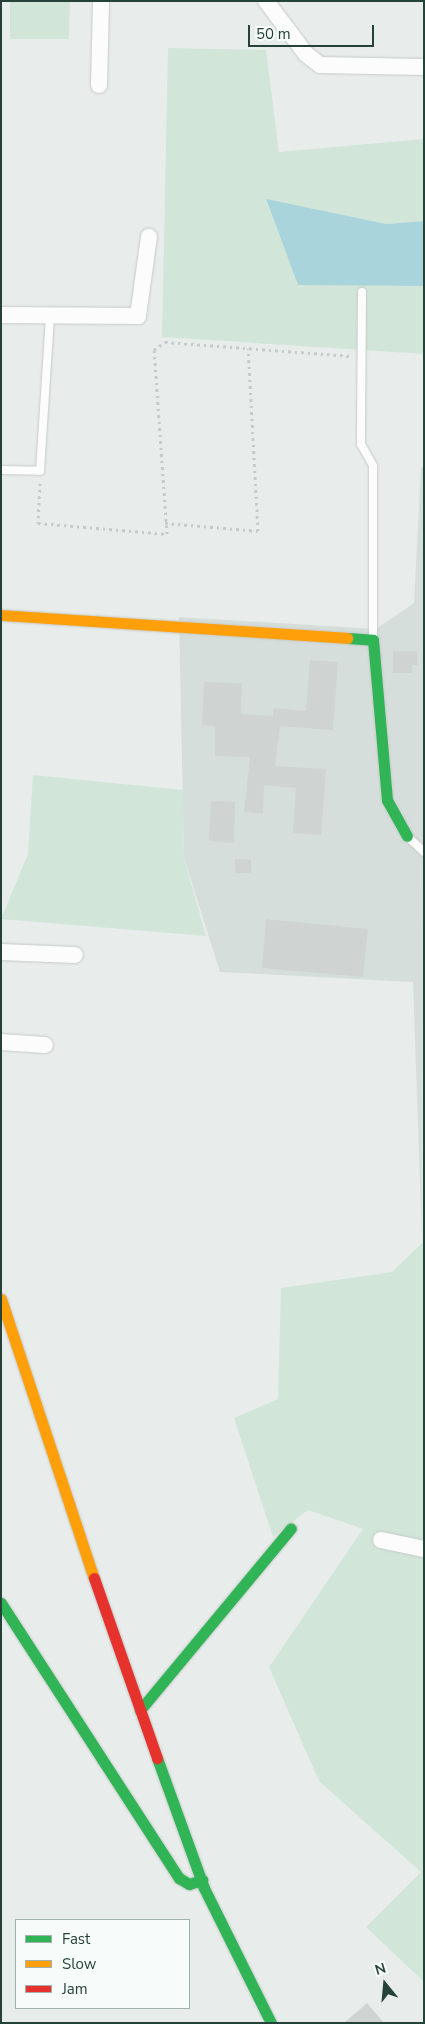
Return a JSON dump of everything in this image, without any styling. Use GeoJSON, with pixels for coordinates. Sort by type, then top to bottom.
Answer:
{"type":"FeatureCollection","features":[{"type":"Feature","properties":{"kind":"main road"},"geometry":{"type":"LineString","coordinates":[[1,616],[373,640],[387,800],[407,836]]}},
{"type":"Feature","properties":{"kind":"main road"},"geometry":{"type":"LineString","coordinates":[[1,1299],[140,1710],[202,1880],[271,2023]]}},
{"type":"Feature","properties":{"kind":"main road"},"geometry":{"type":"LineString","coordinates":[[140,1710],[291,1528]]}},
{"type":"Feature","properties":{"kind":"main road"},"geometry":{"type":"LineString","coordinates":[[1,1603],[179,1878],[189,1884],[202,1880]]}},
{"type":"Feature","properties":{"kind":"street"},"geometry":{"type":"LineString","coordinates":[[100,85],[101,1]]}},
{"type":"Feature","properties":{"kind":"street"},"geometry":{"type":"LineString","coordinates":[[266,1],[306,54],[320,65],[424,67]]}},
{"type":"Feature","properties":{"kind":"street"},"geometry":{"type":"LineString","coordinates":[[1,315],[138,316],[149,237]]}},
{"type":"Feature","properties":{"kind":"street"},"geometry":{"type":"LineString","coordinates":[[1,952],[76,956]]}},
{"type":"Feature","properties":{"kind":"street"},"geometry":{"type":"LineString","coordinates":[[1,1042],[45,1045]]}},
{"type":"Feature","properties":{"kind":"street"},"geometry":{"type":"LineString","coordinates":[[381,1540],[424,1549]]}},
{"type":"Feature","properties":{"kind":"lane"},"geometry":{"type":"LineString","coordinates":[[362,292],[361,444],[373,466],[373,640]]}},
{"type":"Feature","properties":{"kind":"lane"},"geometry":{"type":"LineString","coordinates":[[1,470],[40,471],[50,316]]}},
{"type":"Feature","properties":{"kind":"lane"},"geometry":{"type":"LineString","coordinates":[[407,836],[424,852]]}},
{"type":"Feature","properties":{"kind":"path"},"geometry":{"type":"LineString","coordinates":[[40,471],[38,523],[167,534],[154,350],[165,342],[361,357]]}},
{"type":"Feature","properties":{"kind":"path"},"geometry":{"type":"LineString","coordinates":[[165,523],[258,532],[248,348]]}},
{"type":"Feature","properties":{"kind":"shaded area"},"geometry":{"type":"Polygon","coordinates":[[[421,467],[424,468],[422,1243],[413,982],[220,972],[184,858],[179,617],[376,629],[414,603],[421,467]]]}},
{"type":"Feature","properties":{"kind":"green space"},"geometry":{"type":"Polygon","coordinates":[[[10,1],[70,1],[69,39],[10,39],[10,1]]]}},
{"type":"Feature","properties":{"kind":"green space"},"geometry":{"type":"Polygon","coordinates":[[[168,48],[266,50],[279,152],[424,139],[424,221],[386,224],[266,200],[298,284],[424,286],[424,354],[162,337],[168,48]]]}},
{"type":"Feature","properties":{"kind":"green space"},"geometry":{"type":"Polygon","coordinates":[[[33,775],[183,790],[184,858],[206,936],[1,919],[28,854],[33,775]]]}},
{"type":"Feature","properties":{"kind":"green space"},"geometry":{"type":"Polygon","coordinates":[[[424,1241],[424,1982],[366,1927],[421,1872],[319,1781],[269,1667],[363,1529],[308,1510],[273,1537],[234,1418],[278,1399],[281,1288],[392,1272],[424,1241]]]}},
{"type":"Feature","properties":{"kind":"water"},"geometry":{"type":"Polygon","coordinates":[[[266,199],[386,224],[424,221],[424,286],[298,285],[266,199]]]}},
{"type":"Feature","properties":{"kind":"building"},"geometry":{"type":"Polygon","coordinates":[[[393,651],[417,651],[418,665],[412,665],[412,673],[393,673],[393,651]]]}},
{"type":"Feature","properties":{"kind":"building"},"geometry":{"type":"Polygon","coordinates":[[[310,660],[338,662],[333,730],[280,726],[275,766],[326,769],[321,835],[293,833],[296,788],[264,785],[263,814],[244,812],[250,757],[215,756],[215,726],[202,725],[204,682],[242,683],[241,714],[273,716],[273,708],[306,711],[310,660]]]}},
{"type":"Feature","properties":{"kind":"building"},"geometry":{"type":"Polygon","coordinates":[[[211,801],[235,802],[234,843],[209,841],[211,801]]]}},
{"type":"Feature","properties":{"kind":"building"},"geometry":{"type":"Polygon","coordinates":[[[235,859],[251,860],[251,873],[235,873],[235,859]]]}},
{"type":"Feature","properties":{"kind":"building"},"geometry":{"type":"Polygon","coordinates":[[[266,919],[368,929],[363,977],[262,968],[266,919]]]}},
{"type":"Feature","properties":{"kind":"building"},"geometry":{"type":"Polygon","coordinates":[[[367,2003],[384,2023],[344,2023],[367,2003]]]}},
{"type":"Feature","properties":{"kind":"traffic: fast"},"geometry":{"type":"LineString","coordinates":[[347,638],[373,640],[387,800],[407,836]]}},
{"type":"Feature","properties":{"kind":"traffic: fast"},"geometry":{"type":"LineString","coordinates":[[140,1710],[291,1528]]}},
{"type":"Feature","properties":{"kind":"traffic: fast"},"geometry":{"type":"LineString","coordinates":[[1,1603],[179,1878],[189,1884],[202,1880]]}},
{"type":"Feature","properties":{"kind":"traffic: fast"},"geometry":{"type":"LineString","coordinates":[[157,1758],[204,1888],[271,2023]]}},
{"type":"Feature","properties":{"kind":"traffic: slow"},"geometry":{"type":"LineString","coordinates":[[1,615],[347,638]]}},
{"type":"Feature","properties":{"kind":"traffic: slow"},"geometry":{"type":"LineString","coordinates":[[1,1299],[94,1578]]}},
{"type":"Feature","properties":{"kind":"traffic: jam"},"geometry":{"type":"LineString","coordinates":[[94,1578],[157,1758]]}}]}
